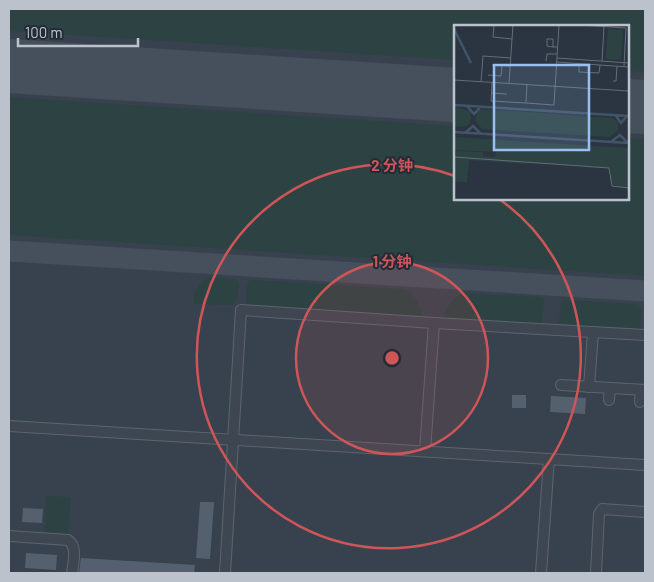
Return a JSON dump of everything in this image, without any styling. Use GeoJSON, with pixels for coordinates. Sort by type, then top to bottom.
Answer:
{"type":"FeatureCollection","features":[{"type":"Feature","properties":{"kind":"lane"},"geometry":{"type":"LineString","coordinates":[[225,573],[241,310],[645,335]]}},
{"type":"Feature","properties":{"kind":"lane"},"geometry":{"type":"LineString","coordinates":[[426,451],[434,323]]}},
{"type":"Feature","properties":{"kind":"lane"},"geometry":{"type":"LineString","coordinates":[[589,387],[593,332]]}},
{"type":"Feature","properties":{"kind":"lane"},"geometry":{"type":"LineString","coordinates":[[561,385],[643,390],[640,402]]}},
{"type":"Feature","properties":{"kind":"lane"},"geometry":{"type":"LineString","coordinates":[[610,388],[610,400]]}},
{"type":"Feature","properties":{"kind":"lane"},"geometry":{"type":"LineString","coordinates":[[9,426],[645,465]]}},
{"type":"Feature","properties":{"kind":"lane"},"geometry":{"type":"LineString","coordinates":[[541,573],[549,459]]}},
{"type":"Feature","properties":{"kind":"lane"},"geometry":{"type":"LineString","coordinates":[[596,573],[600,514],[602,509],[645,512]]}},
{"type":"Feature","properties":{"kind":"lane"},"geometry":{"type":"LineString","coordinates":[[9,536],[68,540],[74,548],[72,573]]}},
{"type":"Feature","properties":{"kind":"shaded area"},"geometry":{"type":"Polygon","coordinates":[[[9,9],[645,9],[645,573],[9,573],[9,9]]]}},
{"type":"Feature","properties":{"kind":"green space"},"geometry":{"type":"Polygon","coordinates":[[[9,9],[645,9],[645,72],[629,71],[629,25],[454,25],[454,60],[9,31],[9,9]]]}},
{"type":"Feature","properties":{"kind":"green space"},"geometry":{"type":"Polygon","coordinates":[[[9,97],[454,126],[454,200],[629,200],[629,138],[645,139],[645,276],[9,235],[9,97]]]}},
{"type":"Feature","properties":{"kind":"green space"},"geometry":{"type":"Polygon","coordinates":[[[209,277],[235,279],[239,283],[236,301],[231,305],[194,304],[193,300],[197,289],[209,277]]]}},
{"type":"Feature","properties":{"kind":"green space"},"geometry":{"type":"Polygon","coordinates":[[[252,280],[402,289],[414,296],[423,317],[250,307],[246,303],[247,284],[252,280]]]}},
{"type":"Feature","properties":{"kind":"green space"},"geometry":{"type":"Polygon","coordinates":[[[463,293],[541,297],[544,301],[542,323],[443,318],[450,303],[463,293]]]}},
{"type":"Feature","properties":{"kind":"green space"},"geometry":{"type":"Polygon","coordinates":[[[562,300],[637,304],[642,309],[640,331],[561,326],[559,324],[562,300]]]}},
{"type":"Feature","properties":{"kind":"green space"},"geometry":{"type":"Polygon","coordinates":[[[46,496],[71,497],[68,538],[44,536],[46,496]]]}},
{"type":"Feature","properties":{"kind":"building"},"geometry":{"type":"Polygon","coordinates":[[[512,395],[526,395],[526,408],[512,408],[512,395]]]}},
{"type":"Feature","properties":{"kind":"building"},"geometry":{"type":"Polygon","coordinates":[[[551,396],[586,398],[585,414],[550,412],[551,396]]]}},
{"type":"Feature","properties":{"kind":"building"},"geometry":{"type":"Polygon","coordinates":[[[200,502],[214,502],[210,559],[196,558],[200,502]]]}},
{"type":"Feature","properties":{"kind":"building"},"geometry":{"type":"Polygon","coordinates":[[[23,508],[43,509],[42,523],[22,522],[23,508]]]}},
{"type":"Feature","properties":{"kind":"building"},"geometry":{"type":"Polygon","coordinates":[[[26,553],[57,555],[56,570],[25,568],[26,553]]]}},
{"type":"Feature","properties":{"kind":"building"},"geometry":{"type":"Polygon","coordinates":[[[81,558],[195,565],[194,573],[79,572],[81,558]]]}},
{"type":"Feature","properties":{"kind":"taxiway"},"geometry":{"type":"LineString","coordinates":[[9,251],[645,291]]}},
{"type":"Feature","properties":{"kind":"runway"},"geometry":{"type":"LineString","coordinates":[[9,66],[454,95]]}},
{"type":"Feature","properties":{"kind":"runway"},"geometry":{"type":"LineString","coordinates":[[629,106],[645,107]]}}]}
